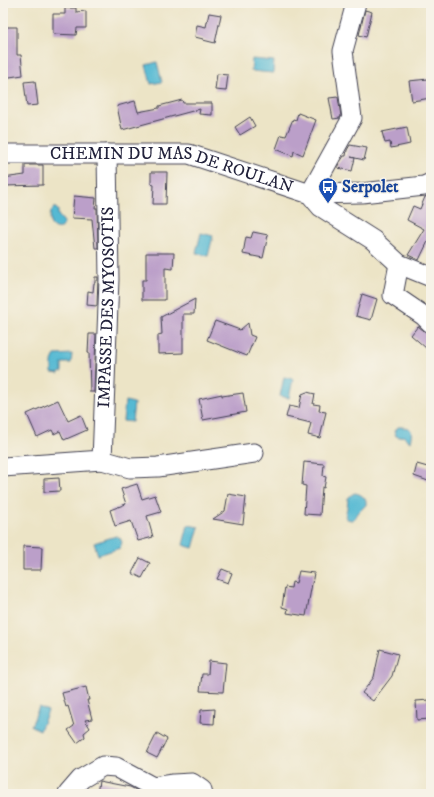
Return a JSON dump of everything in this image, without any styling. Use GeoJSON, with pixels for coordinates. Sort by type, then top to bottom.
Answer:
{"type":"FeatureCollection","features":[{"type":"Feature","properties":{"kind":"street"},"geometry":{"type":"LineString","coordinates":[[310,194],[352,118],[343,51],[356,3]]}},
{"type":"Feature","properties":{"kind":"street","name":"CHEMIN DU MAS DE ROULAN"},"geometry":{"type":"LineString","coordinates":[[3,154],[189,154],[310,194],[321,207],[374,240],[399,264],[431,277]]}},
{"type":"Feature","properties":{"kind":"street","name":"IMPASSE DES MYOSOTIS"},"geometry":{"type":"LineString","coordinates":[[102,460],[110,280],[107,154]]}},
{"type":"Feature","properties":{"kind":"street"},"geometry":{"type":"LineString","coordinates":[[310,194],[362,193],[424,186],[431,183]]}},
{"type":"Feature","properties":{"kind":"street"},"geometry":{"type":"LineString","coordinates":[[399,264],[393,295],[424,316],[431,323]]}},
{"type":"Feature","properties":{"kind":"street"},"geometry":{"type":"LineString","coordinates":[[3,467],[102,460],[130,468],[158,467],[254,453]]}},
{"type":"Feature","properties":{"kind":"street"},"geometry":{"type":"LineString","coordinates":[[68,794],[82,779],[104,766],[116,767],[153,787],[192,783],[202,790],[203,794]]}},
{"type":"Feature","properties":{"kind":"water"},"geometry":{"type":"Polygon","coordinates":[[[252,59],[274,61],[273,73],[251,71],[252,59]]]}},
{"type":"Feature","properties":{"kind":"water"},"geometry":{"type":"Polygon","coordinates":[[[157,62],[162,82],[151,84],[146,65],[157,62]]]}},
{"type":"Feature","properties":{"kind":"water"},"geometry":{"type":"Polygon","coordinates":[[[54,208],[58,210],[58,215],[64,222],[61,228],[55,228],[51,225],[50,218],[54,208]]]}},
{"type":"Feature","properties":{"kind":"water"},"geometry":{"type":"Polygon","coordinates":[[[201,233],[213,236],[208,256],[196,253],[201,233]]]}},
{"type":"Feature","properties":{"kind":"water"},"geometry":{"type":"Polygon","coordinates":[[[72,354],[71,363],[62,363],[62,372],[59,374],[52,373],[52,361],[55,355],[72,354]]]}},
{"type":"Feature","properties":{"kind":"water"},"geometry":{"type":"Polygon","coordinates":[[[284,377],[293,379],[289,398],[280,396],[284,377]]]}},
{"type":"Feature","properties":{"kind":"water"},"geometry":{"type":"Polygon","coordinates":[[[125,401],[134,403],[132,422],[123,421],[125,401]]]}},
{"type":"Feature","properties":{"kind":"water"},"geometry":{"type":"Polygon","coordinates":[[[398,427],[409,428],[411,432],[410,442],[403,436],[396,436],[394,431],[398,427]]]}},
{"type":"Feature","properties":{"kind":"water"},"geometry":{"type":"Polygon","coordinates":[[[355,493],[359,494],[366,500],[366,505],[355,518],[352,520],[347,519],[346,514],[348,498],[355,493]]]}},
{"type":"Feature","properties":{"kind":"water"},"geometry":{"type":"Polygon","coordinates":[[[188,525],[199,527],[193,548],[183,545],[188,525]]]}},
{"type":"Feature","properties":{"kind":"water"},"geometry":{"type":"Polygon","coordinates":[[[116,536],[120,538],[122,542],[120,548],[98,555],[94,543],[116,536]]]}},
{"type":"Feature","properties":{"kind":"water"},"geometry":{"type":"Polygon","coordinates":[[[39,707],[48,711],[40,730],[31,726],[39,707]]]}},
{"type":"Feature","properties":{"kind":"building"},"geometry":{"type":"Polygon","coordinates":[[[65,8],[76,8],[76,12],[86,11],[86,28],[77,28],[76,35],[53,34],[53,14],[65,14],[65,8]]]}},
{"type":"Feature","properties":{"kind":"building"},"geometry":{"type":"Polygon","coordinates":[[[365,10],[372,12],[366,37],[359,35],[365,10]]]}},
{"type":"Feature","properties":{"kind":"building"},"geometry":{"type":"Polygon","coordinates":[[[209,13],[221,15],[215,43],[195,37],[197,25],[206,27],[209,13]]]}},
{"type":"Feature","properties":{"kind":"building"},"geometry":{"type":"Polygon","coordinates":[[[5,27],[17,27],[17,55],[21,55],[23,75],[3,78],[3,57],[6,57],[5,27]]]}},
{"type":"Feature","properties":{"kind":"building"},"geometry":{"type":"Polygon","coordinates":[[[217,74],[228,75],[226,91],[215,90],[217,74]]]}},
{"type":"Feature","properties":{"kind":"building"},"geometry":{"type":"Polygon","coordinates":[[[428,79],[430,82],[431,98],[412,101],[409,81],[428,79]]]}},
{"type":"Feature","properties":{"kind":"building"},"geometry":{"type":"Polygon","coordinates":[[[35,81],[38,105],[27,106],[24,82],[35,81]]]}},
{"type":"Feature","properties":{"kind":"building"},"geometry":{"type":"Polygon","coordinates":[[[338,97],[341,116],[340,118],[333,119],[329,98],[338,97]]]}},
{"type":"Feature","properties":{"kind":"building"},"geometry":{"type":"Polygon","coordinates":[[[182,100],[183,103],[212,103],[212,115],[199,114],[200,109],[122,130],[117,106],[135,101],[138,112],[159,108],[159,106],[182,100]]]}},
{"type":"Feature","properties":{"kind":"building"},"geometry":{"type":"Polygon","coordinates":[[[298,113],[316,120],[303,155],[294,151],[293,156],[276,149],[281,135],[286,136],[293,119],[296,120],[298,113]]]}},
{"type":"Feature","properties":{"kind":"building"},"geometry":{"type":"Polygon","coordinates":[[[250,117],[255,126],[240,135],[235,127],[250,117]]]}},
{"type":"Feature","properties":{"kind":"building"},"geometry":{"type":"Polygon","coordinates":[[[407,127],[410,144],[391,148],[390,142],[385,143],[382,132],[407,127]]]}},
{"type":"Feature","properties":{"kind":"building"},"geometry":{"type":"Polygon","coordinates":[[[350,145],[367,148],[364,160],[351,157],[355,158],[352,171],[338,168],[338,165],[344,156],[346,156],[350,145]]]}},
{"type":"Feature","properties":{"kind":"building"},"geometry":{"type":"Polygon","coordinates":[[[25,165],[43,165],[43,185],[3,186],[3,178],[25,175],[25,165]]]}},
{"type":"Feature","properties":{"kind":"building"},"geometry":{"type":"Polygon","coordinates":[[[151,172],[167,172],[166,204],[153,204],[154,185],[151,184],[151,172]]]}},
{"type":"Feature","properties":{"kind":"building"},"geometry":{"type":"Polygon","coordinates":[[[431,195],[431,235],[419,260],[408,255],[424,229],[407,220],[413,206],[420,209],[425,197],[431,195]]]}},
{"type":"Feature","properties":{"kind":"building"},"geometry":{"type":"Polygon","coordinates":[[[74,196],[96,198],[95,208],[97,208],[98,248],[95,248],[92,219],[72,218],[74,196]]]}},
{"type":"Feature","properties":{"kind":"building"},"geometry":{"type":"Polygon","coordinates":[[[253,232],[268,235],[263,258],[243,254],[246,237],[251,238],[253,232]]]}},
{"type":"Feature","properties":{"kind":"building"},"geometry":{"type":"Polygon","coordinates":[[[146,253],[174,253],[173,269],[165,268],[165,300],[142,300],[142,280],[146,280],[146,253]]]}},
{"type":"Feature","properties":{"kind":"building"},"geometry":{"type":"Polygon","coordinates":[[[95,277],[98,277],[97,306],[87,305],[88,291],[93,292],[95,277]]]}},
{"type":"Feature","properties":{"kind":"building"},"geometry":{"type":"Polygon","coordinates":[[[362,294],[377,299],[371,320],[356,316],[362,294]]]}},
{"type":"Feature","properties":{"kind":"building"},"geometry":{"type":"Polygon","coordinates":[[[195,299],[194,314],[183,314],[183,353],[158,354],[158,335],[162,334],[161,317],[195,299]]]}},
{"type":"Feature","properties":{"kind":"building"},"geometry":{"type":"Polygon","coordinates":[[[215,321],[240,330],[248,323],[250,335],[255,337],[247,356],[207,340],[215,321]]]}},
{"type":"Feature","properties":{"kind":"building"},"geometry":{"type":"Polygon","coordinates":[[[418,326],[431,334],[431,342],[426,348],[411,335],[418,326]]]}},
{"type":"Feature","properties":{"kind":"building"},"geometry":{"type":"Polygon","coordinates":[[[89,334],[96,334],[94,392],[90,392],[88,353],[89,334]]]}},
{"type":"Feature","properties":{"kind":"building"},"geometry":{"type":"Polygon","coordinates":[[[307,392],[315,394],[313,404],[320,405],[319,411],[326,412],[320,438],[308,435],[311,423],[286,417],[289,406],[299,408],[302,394],[307,392]]]}},
{"type":"Feature","properties":{"kind":"building"},"geometry":{"type":"Polygon","coordinates":[[[243,393],[246,412],[203,420],[199,399],[222,394],[222,396],[243,393]]]}},
{"type":"Feature","properties":{"kind":"building"},"geometry":{"type":"Polygon","coordinates":[[[58,400],[68,421],[81,415],[87,430],[64,440],[60,431],[54,434],[52,430],[37,437],[27,414],[58,400]]]}},
{"type":"Feature","properties":{"kind":"building"},"geometry":{"type":"Polygon","coordinates":[[[304,462],[324,464],[323,476],[326,477],[324,488],[322,487],[320,515],[304,514],[306,486],[302,485],[304,462]]]}},
{"type":"Feature","properties":{"kind":"building"},"geometry":{"type":"Polygon","coordinates":[[[417,464],[431,468],[431,482],[414,476],[417,464]]]}},
{"type":"Feature","properties":{"kind":"building"},"geometry":{"type":"Polygon","coordinates":[[[59,478],[60,491],[44,492],[44,479],[59,478]]]}},
{"type":"Feature","properties":{"kind":"building"},"geometry":{"type":"Polygon","coordinates":[[[137,484],[142,499],[155,495],[161,512],[147,516],[153,537],[138,541],[131,521],[115,526],[110,510],[126,504],[121,489],[137,484]]]}},
{"type":"Feature","properties":{"kind":"building"},"geometry":{"type":"Polygon","coordinates":[[[228,494],[246,497],[243,524],[213,519],[225,511],[228,494]]]}},
{"type":"Feature","properties":{"kind":"building"},"geometry":{"type":"Polygon","coordinates":[[[23,546],[42,547],[41,570],[23,570],[23,546]]]}},
{"type":"Feature","properties":{"kind":"building"},"geometry":{"type":"Polygon","coordinates":[[[140,558],[150,563],[142,578],[132,573],[140,558]]]}},
{"type":"Feature","properties":{"kind":"building"},"geometry":{"type":"Polygon","coordinates":[[[222,569],[232,573],[228,583],[217,579],[222,569]]]}},
{"type":"Feature","properties":{"kind":"building"},"geometry":{"type":"Polygon","coordinates":[[[299,571],[314,573],[306,616],[287,613],[288,609],[282,607],[285,587],[291,588],[292,582],[296,583],[299,571]]]}},
{"type":"Feature","properties":{"kind":"building"},"geometry":{"type":"Polygon","coordinates":[[[380,649],[398,654],[392,676],[373,701],[362,693],[374,677],[380,649]]]}},
{"type":"Feature","properties":{"kind":"building"},"geometry":{"type":"Polygon","coordinates":[[[209,661],[226,663],[223,692],[200,691],[202,674],[208,674],[209,661]]]}},
{"type":"Feature","properties":{"kind":"building"},"geometry":{"type":"Polygon","coordinates":[[[86,687],[89,700],[87,700],[92,719],[85,720],[90,728],[84,733],[85,737],[77,743],[68,730],[74,726],[62,693],[86,687]]]}},
{"type":"Feature","properties":{"kind":"building"},"geometry":{"type":"Polygon","coordinates":[[[429,700],[430,719],[417,720],[416,701],[429,700]]]}},
{"type":"Feature","properties":{"kind":"building"},"geometry":{"type":"Polygon","coordinates":[[[215,709],[214,724],[200,723],[201,710],[215,709]]]}},
{"type":"Feature","properties":{"kind":"building"},"geometry":{"type":"Polygon","coordinates":[[[157,733],[167,739],[157,758],[147,753],[157,733]]]}},
{"type":"Feature","properties":{"kind":"building"},"geometry":{"type":"Polygon","coordinates":[[[99,781],[130,787],[138,791],[138,794],[97,794],[99,781]]]}},
{"type":"Feature","properties":{"kind":"place","name":"Serpolet"},"geometry":{"type":"Point","coordinates":[328,204]}}]}
